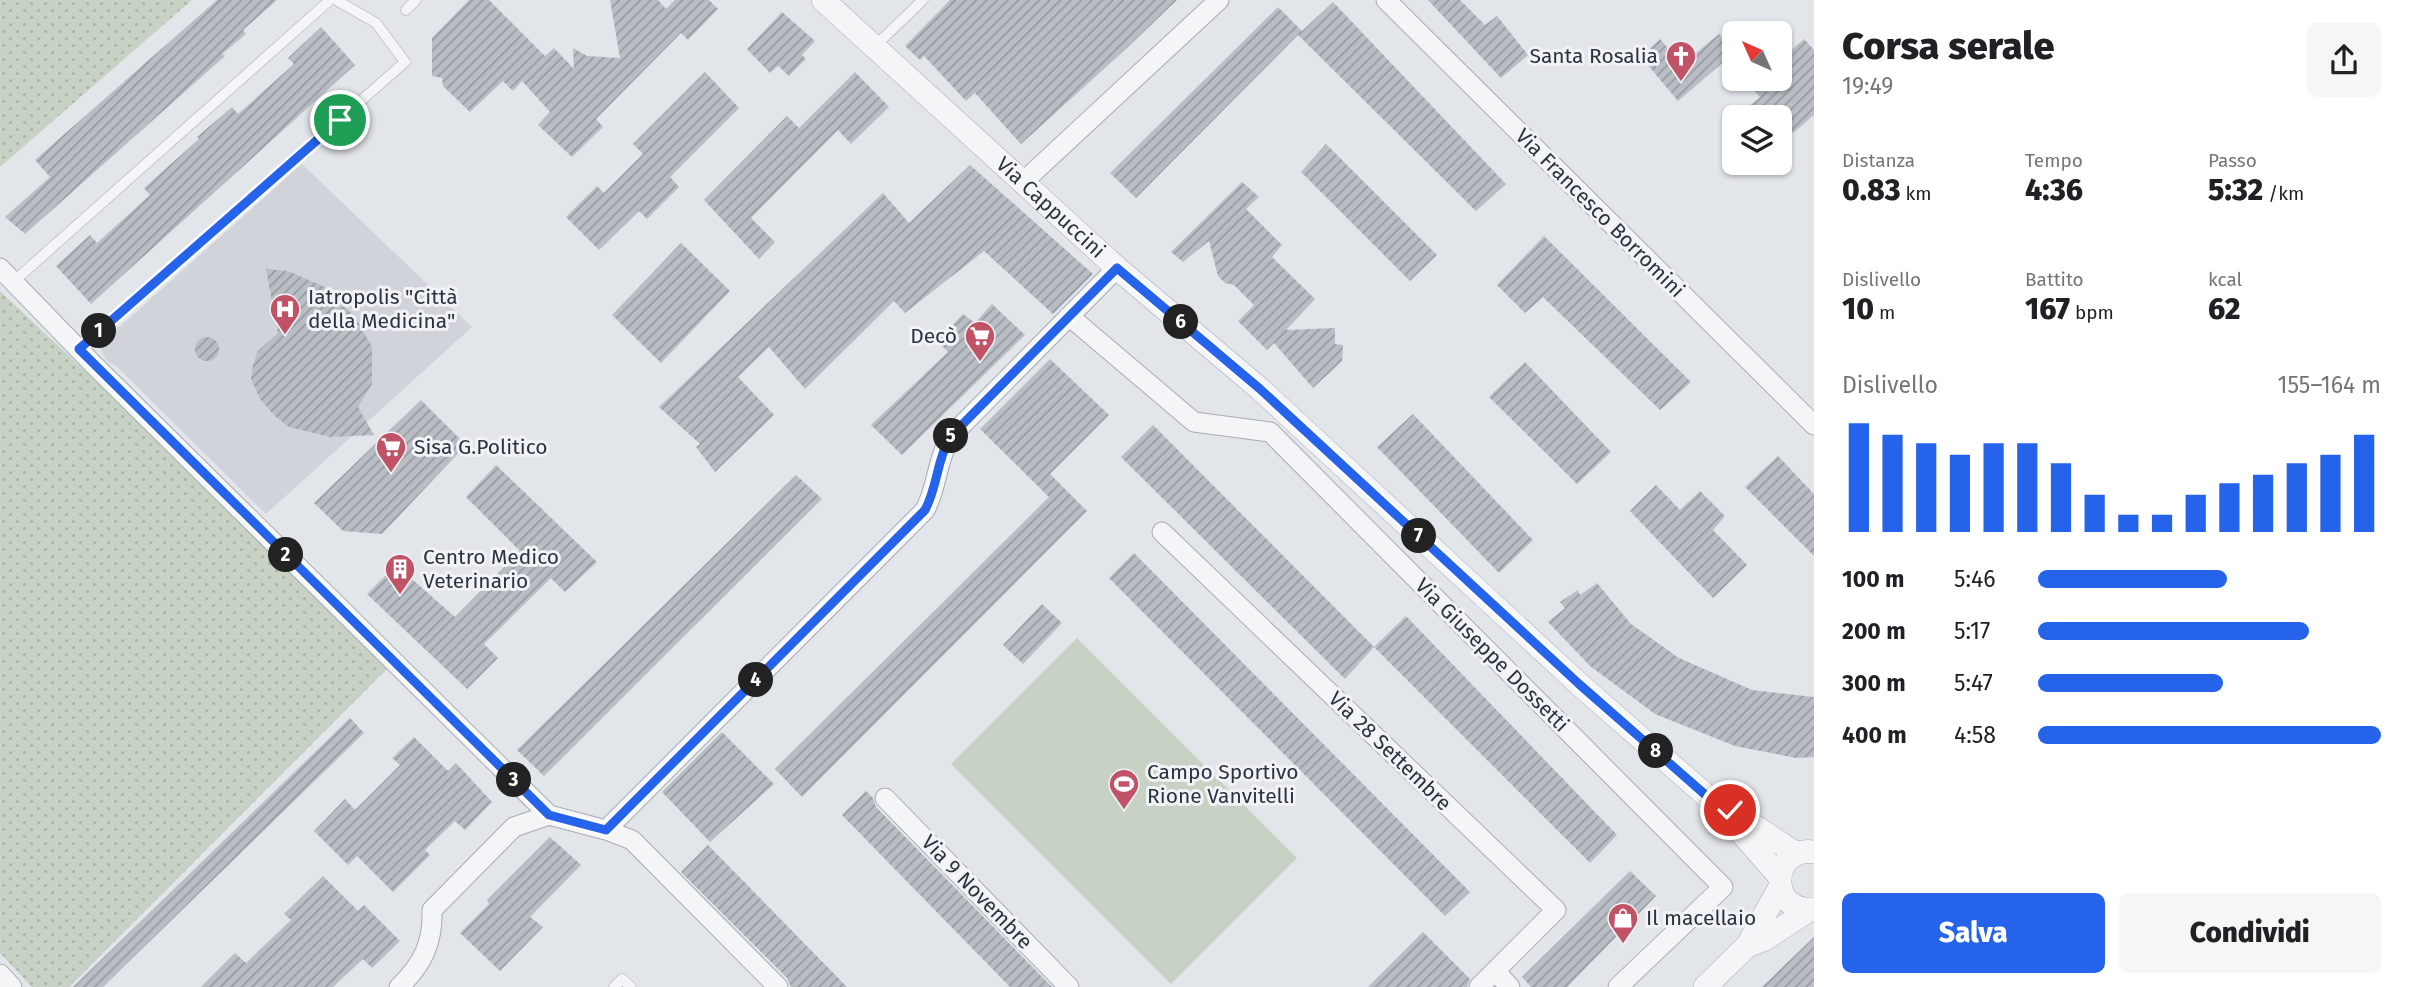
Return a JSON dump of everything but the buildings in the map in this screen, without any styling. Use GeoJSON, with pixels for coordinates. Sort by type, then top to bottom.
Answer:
{"type":"FeatureCollection","features":[{"type":"Feature","properties":{"kind":"street","name":"Via Cappuccini"},"geometry":{"type":"LineString","coordinates":[[823,0],[1117,268],[1260,389],[1579,684],[1717,805],[1780,882],[1783,895],[1795,906],[1812,909]]}},
{"type":"Feature","properties":{"kind":"street"},"geometry":{"type":"LineString","coordinates":[[1023,182],[1219,0]]}},
{"type":"Feature","properties":{"kind":"street","name":"Via Francesco Borromini"},"geometry":{"type":"LineString","coordinates":[[1386,0],[1814,425]]}},
{"type":"Feature","properties":{"kind":"street"},"geometry":{"type":"LineString","coordinates":[[606,830],[925,510],[934,492],[940,455],[950,437],[1117,268]]}},
{"type":"Feature","properties":{"kind":"street"},"geometry":{"type":"LineString","coordinates":[[6,275],[549,815],[632,840],[778,987]]}},
{"type":"Feature","properties":{"kind":"street","name":"Via Giuseppe Dossetti"},"geometry":{"type":"LineString","coordinates":[[1069,316],[1194,422],[1270,432],[1723,887],[1618,987]]}},
{"type":"Feature","properties":{"kind":"street","name":"Via 28 Settembre"},"geometry":{"type":"LineString","coordinates":[[1162,532],[1556,910],[1494,971]]}},
{"type":"Feature","properties":{"kind":"street","name":"Via 9 Novembre"},"geometry":{"type":"LineString","coordinates":[[885,797],[1069,987]]}},
{"type":"Feature","properties":{"kind":"street","name":"Via Cappuccini"},"geometry":{"type":"LineString","coordinates":[[1717,805],[1808,852]]}},
{"type":"Feature","properties":{"kind":"street"},"geometry":{"type":"LineString","coordinates":[[399,987],[424,955],[432,932],[432,910],[514,827],[549,815]]}},
{"type":"Feature","properties":{"kind":"street"},"geometry":{"type":"LineString","coordinates":[[1705,987],[1747,946],[1789,859],[1808,852]]}},
{"type":"Feature","properties":{"kind":"street"},"geometry":{"type":"LineString","coordinates":[[1747,946],[1765,939],[1812,909]]}},
{"type":"Feature","properties":{"kind":"street"},"geometry":{"type":"LineString","coordinates":[[1479,987],[1494,971],[1510,987]]}},
{"type":"Feature","properties":{"kind":"street"},"geometry":{"type":"LineString","coordinates":[[0,974],[12,987]]}},
{"type":"Feature","properties":{"kind":"lane"},"geometry":{"type":"LineString","coordinates":[[6,275],[330,0]]}},
{"type":"Feature","properties":{"kind":"lane"},"geometry":{"type":"LineString","coordinates":[[79,349],[405,62],[376,23],[336,0]]}},
{"type":"Feature","properties":{"kind":"lane"},"geometry":{"type":"LineString","coordinates":[[406,10],[416,0]]}},
{"type":"Feature","properties":{"kind":"lane"},"geometry":{"type":"LineString","coordinates":[[874,46],[923,0]]}},
{"type":"Feature","properties":{"kind":"lane"},"geometry":{"type":"LineString","coordinates":[[614,987],[622,979],[631,987]]}},
{"type":"Feature","properties":{"kind":"shaded area","name":"Iatropolis \"Città della Medicina\""},"geometry":{"type":"Polygon","coordinates":[[[302,164],[472,327],[266,514],[116,366],[106,360],[99,345],[302,164]]]}},
{"type":"Feature","properties":{"kind":"green space"},"geometry":{"type":"Polygon","coordinates":[[[0,0],[192,0],[0,167],[0,0]]]}},
{"type":"Feature","properties":{"kind":"green space"},"geometry":{"type":"Polygon","coordinates":[[[0,291],[394,662],[69,987],[32,987],[0,953],[0,291]]]}},
{"type":"Feature","properties":{"kind":"green space","name":"Campo Sportivo Rione Vanvitelli"},"geometry":{"type":"Polygon","coordinates":[[[1077,638],[1297,858],[1171,984],[951,764],[1077,638]]]}},
{"type":"Feature","properties":{"kind":"place","name":"Santa Rosalia"},"geometry":{"type":"Point","coordinates":[1681,83]}},
{"type":"Feature","properties":{"kind":"place","name":"Iatropolis \"Città della Medicina\""},"geometry":{"type":"Point","coordinates":[285,336]}},
{"type":"Feature","properties":{"kind":"place","name":"Decò"},"geometry":{"type":"Point","coordinates":[980,363]}},
{"type":"Feature","properties":{"kind":"place","name":"Sisa G.Politico"},"geometry":{"type":"Point","coordinates":[391,474]}},
{"type":"Feature","properties":{"kind":"place","name":"Centro Medico Veterinario"},"geometry":{"type":"Point","coordinates":[400,596]}},
{"type":"Feature","properties":{"kind":"place","name":"Campo Sportivo Rione Vanvitelli"},"geometry":{"type":"Point","coordinates":[1124,811]}},
{"type":"Feature","properties":{"kind":"place","name":"Il macellaio"},"geometry":{"type":"Point","coordinates":[1623,945]}},
{"type":"Feature","properties":{"kind":"route"},"geometry":{"type":"LineString","coordinates":[[340,120],[79,349],[549,815],[606,830],[925,510],[934,492],[940,455],[950,437],[1117,268],[1260,389],[1579,684],[1717,805],[1730,810]]}}]}
